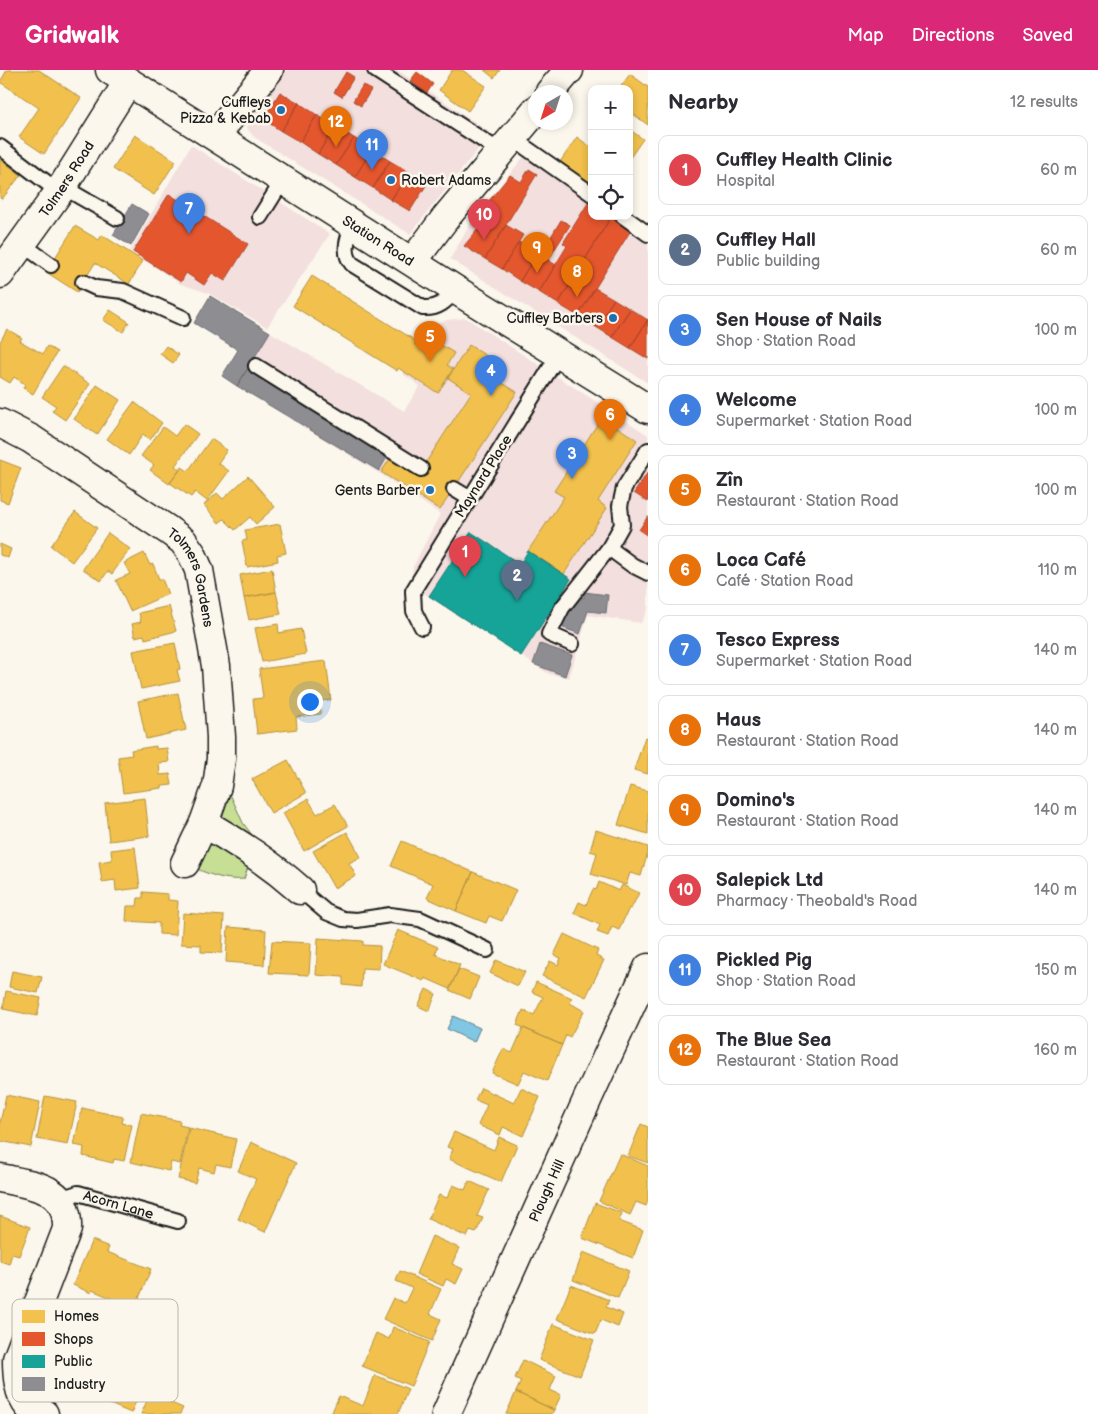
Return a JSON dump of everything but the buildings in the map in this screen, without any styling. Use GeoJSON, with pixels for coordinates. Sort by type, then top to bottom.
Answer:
{"type":"FeatureCollection","features":[{"type":"Feature","properties":{"kind":"street"},"geometry":{"type":"LineString","coordinates":[[215,136],[269,70]]}},
{"type":"Feature","properties":{"kind":"street"},"geometry":{"type":"LineString","coordinates":[[556,85],[569,70]]}},
{"type":"Feature","properties":{"kind":"street","name":"Station Road"},"geometry":{"type":"LineString","coordinates":[[119,76],[456,290],[648,409]]}},
{"type":"Feature","properties":{"kind":"street","name":"Tolmers Road"},"geometry":{"type":"LineString","coordinates":[[9,256],[61,189],[119,76]]}},
{"type":"Feature","properties":{"kind":"street"},"geometry":{"type":"LineString","coordinates":[[413,262],[447,216],[528,120]]}},
{"type":"Feature","properties":{"kind":"street","name":"Tolmers Gardens"},"geometry":{"type":"LineString","coordinates":[[0,423],[31,439],[183,541],[192,554],[199,570],[216,666],[221,759],[217,786],[204,824],[184,863]]}},
{"type":"Feature","properties":{"kind":"street"},"geometry":{"type":"LineString","coordinates":[[204,824],[247,848],[276,869],[300,890]]}},
{"type":"Feature","properties":{"kind":"street","name":"Plough Hill"},"geometry":{"type":"LineString","coordinates":[[446,1414],[588,1098],[646,976]]}},
{"type":"Feature","properties":{"kind":"street"},"geometry":{"type":"LineString","coordinates":[[0,1178],[39,1186],[50,1191],[59,1199]]}},
{"type":"Feature","properties":{"kind":"street","name":"Acorn Lane"},"geometry":{"type":"LineString","coordinates":[[40,1299],[67,1229],[67,1218],[59,1199]]}},
{"type":"Feature","properties":{"kind":"lane"},"geometry":{"type":"LineString","coordinates":[[375,70],[588,192]]}},
{"type":"Feature","properties":{"kind":"lane"},"geometry":{"type":"LineString","coordinates":[[0,147],[61,189],[117,218]]}},
{"type":"Feature","properties":{"kind":"lane"},"geometry":{"type":"LineString","coordinates":[[260,217],[283,180]]}},
{"type":"Feature","properties":{"kind":"lane"},"geometry":{"type":"LineString","coordinates":[[629,220],[648,234]]}},
{"type":"Feature","properties":{"kind":"lane"},"geometry":{"type":"LineString","coordinates":[[353,224],[346,252],[348,260],[352,264],[423,308],[431,309],[438,307],[446,302],[456,290]]}},
{"type":"Feature","properties":{"kind":"lane"},"geometry":{"type":"LineString","coordinates":[[9,256],[51,265]]}},
{"type":"Feature","properties":{"kind":"lane"},"geometry":{"type":"LineString","coordinates":[[83,282],[96,288],[123,291],[183,318]]}},
{"type":"Feature","properties":{"kind":"lane","name":"Maynard Place"},"geometry":{"type":"LineString","coordinates":[[422,627],[414,611],[413,591],[560,354]]}},
{"type":"Feature","properties":{"kind":"lane"},"geometry":{"type":"LineString","coordinates":[[256,366],[421,469]]}},
{"type":"Feature","properties":{"kind":"lane"},"geometry":{"type":"LineString","coordinates":[[572,644],[549,634],[562,608],[609,548],[622,524],[620,506],[624,488],[648,450]]}},
{"type":"Feature","properties":{"kind":"lane"},"geometry":{"type":"LineString","coordinates":[[454,489],[469,498]]}},
{"type":"Feature","properties":{"kind":"lane"},"geometry":{"type":"LineString","coordinates":[[609,548],[632,565],[648,573]]}},
{"type":"Feature","properties":{"kind":"lane"},"geometry":{"type":"LineString","coordinates":[[300,890],[326,912],[343,919],[357,920],[390,915],[420,919],[487,950]]}},
{"type":"Feature","properties":{"kind":"lane","name":"Acorn Lane"},"geometry":{"type":"LineString","coordinates":[[59,1199],[78,1193],[178,1221]]}},
{"type":"Feature","properties":{"kind":"shaded area"},"geometry":{"type":"Polygon","coordinates":[[[287,70],[397,70],[491,133],[410,234],[254,137],[247,128],[252,111],[287,70]]]}},
{"type":"Feature","properties":{"kind":"shaded area"},"geometry":{"type":"Polygon","coordinates":[[[534,144],[588,182],[588,220],[633,220],[633,214],[648,224],[648,383],[450,259],[474,218],[534,144]]]}},
{"type":"Feature","properties":{"kind":"shaded area"},"geometry":{"type":"Polygon","coordinates":[[[191,145],[330,234],[267,327],[208,293],[181,284],[130,251],[191,145]]]}},
{"type":"Feature","properties":{"kind":"shaded area"},"geometry":{"type":"Polygon","coordinates":[[[466,318],[648,435],[648,609],[641,623],[588,615],[569,678],[549,674],[411,585],[413,567],[440,514],[379,473],[237,386],[270,332],[404,411],[420,386],[403,374],[430,325],[466,318]]]}},
{"type":"Feature","properties":{"kind":"green space"},"geometry":{"type":"Polygon","coordinates":[[[228,794],[231,796],[243,823],[258,843],[225,823],[221,814],[228,794]]]}},
{"type":"Feature","properties":{"kind":"green space"},"geometry":{"type":"Polygon","coordinates":[[[211,843],[249,864],[244,879],[219,877],[195,868],[203,846],[211,843]]]}},
{"type":"Feature","properties":{"kind":"water"},"geometry":{"type":"Polygon","coordinates":[[[453,1016],[480,1028],[474,1042],[447,1029],[453,1016]]]}},
{"type":"Feature","properties":{"kind":"place","name":"Cuffleys Pizza & Kebab"},"geometry":{"type":"Point","coordinates":[281,110]}},
{"type":"Feature","properties":{"kind":"place","name":"The Blue Sea"},"geometry":{"type":"Point","coordinates":[336,147]}},
{"type":"Feature","properties":{"kind":"place","name":"Pickled Pig"},"geometry":{"type":"Point","coordinates":[372,170]}},
{"type":"Feature","properties":{"kind":"place","name":"Robert Adams"},"geometry":{"type":"Point","coordinates":[391,180]}},
{"type":"Feature","properties":{"kind":"place","name":"Tesco Express"},"geometry":{"type":"Point","coordinates":[189,234]}},
{"type":"Feature","properties":{"kind":"place","name":"Salepick Ltd"},"geometry":{"type":"Point","coordinates":[484,240]}},
{"type":"Feature","properties":{"kind":"place","name":"Domino's"},"geometry":{"type":"Point","coordinates":[537,273]}},
{"type":"Feature","properties":{"kind":"place","name":"Haus"},"geometry":{"type":"Point","coordinates":[577,297]}},
{"type":"Feature","properties":{"kind":"place","name":"Cuffley Barbers"},"geometry":{"type":"Point","coordinates":[613,318]}},
{"type":"Feature","properties":{"kind":"place","name":"Zîn"},"geometry":{"type":"Point","coordinates":[430,362]}},
{"type":"Feature","properties":{"kind":"place","name":"Welcome"},"geometry":{"type":"Point","coordinates":[491,396]}},
{"type":"Feature","properties":{"kind":"place","name":"Loca Café"},"geometry":{"type":"Point","coordinates":[610,440]}},
{"type":"Feature","properties":{"kind":"place","name":"Sen House of Nails"},"geometry":{"type":"Point","coordinates":[572,479]}},
{"type":"Feature","properties":{"kind":"place","name":"Gents Barber"},"geometry":{"type":"Point","coordinates":[430,490]}},
{"type":"Feature","properties":{"kind":"place","name":"Cuffley Health Clinic"},"geometry":{"type":"Point","coordinates":[465,577]}},
{"type":"Feature","properties":{"kind":"place","name":"Cuffley Hall"},"geometry":{"type":"Point","coordinates":[517,601]}}]}
